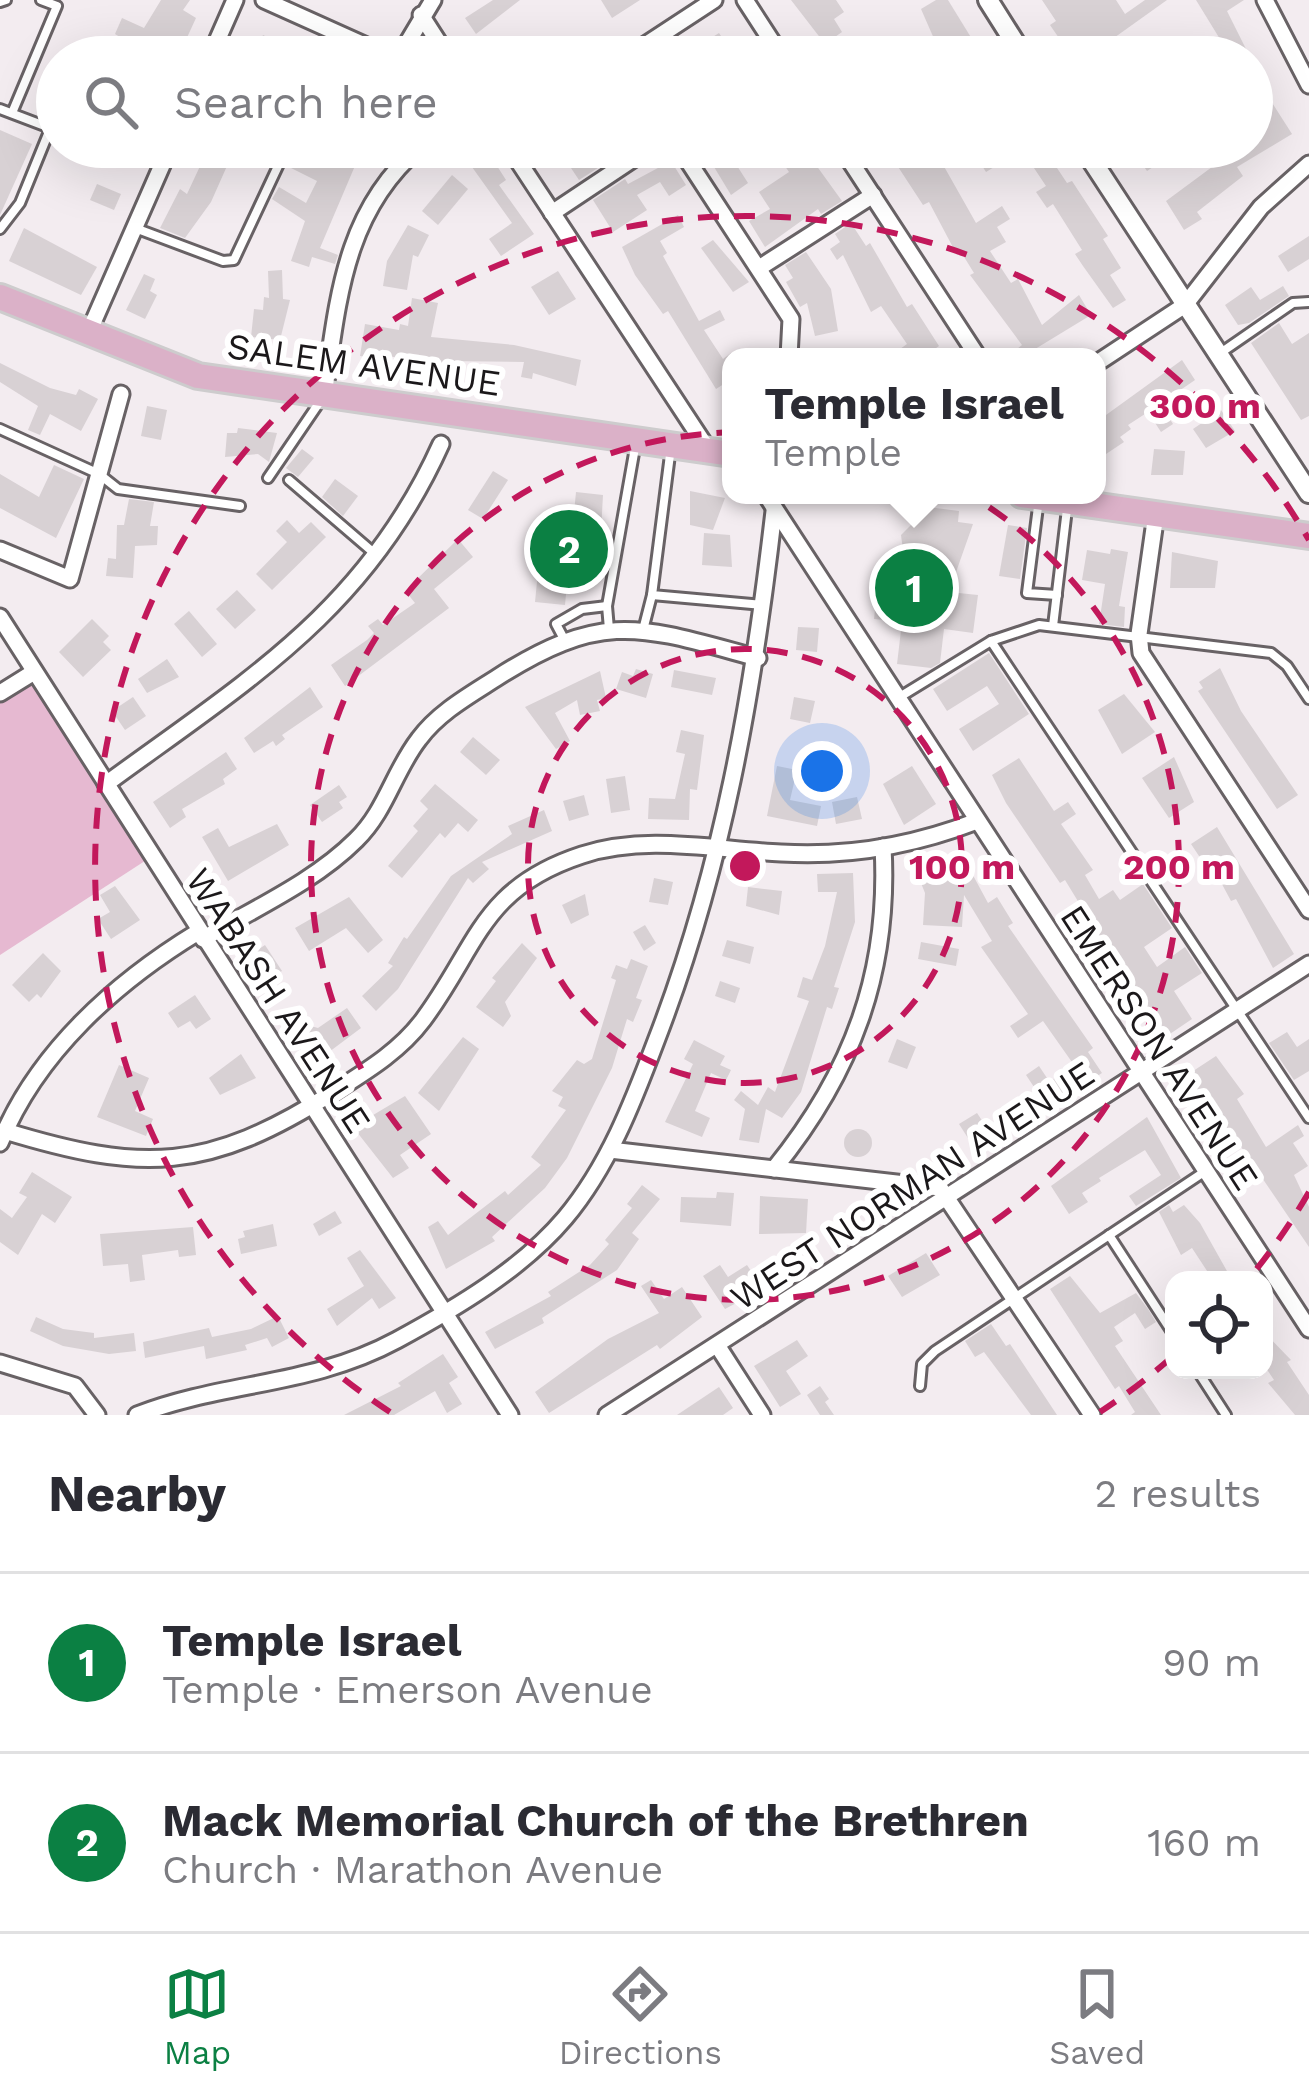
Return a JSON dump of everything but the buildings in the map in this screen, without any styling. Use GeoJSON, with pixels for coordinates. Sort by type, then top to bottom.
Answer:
{"type":"FeatureCollection","features":[{"type":"Feature","properties":{"kind":"main road","name":"SALEM AVENUE"},"geometry":{"type":"LineString","coordinates":[[0,297],[198,376],[720,453]]}},
{"type":"Feature","properties":{"kind":"main road"},"geometry":{"type":"LineString","coordinates":[[1104,504],[1309,536]]}},
{"type":"Feature","properties":{"kind":"street"},"geometry":{"type":"LineString","coordinates":[[220,36],[236,0]]}},
{"type":"Feature","properties":{"kind":"street"},"geometry":{"type":"LineString","coordinates":[[264,0],[334,36]]}},
{"type":"Feature","properties":{"kind":"street"},"geometry":{"type":"LineString","coordinates":[[408,36],[433,0]]}},
{"type":"Feature","properties":{"kind":"street"},"geometry":{"type":"LineString","coordinates":[[659,36],[714,0]]}},
{"type":"Feature","properties":{"kind":"street"},"geometry":{"type":"LineString","coordinates":[[745,0],[768,36]]}},
{"type":"Feature","properties":{"kind":"street"},"geometry":{"type":"LineString","coordinates":[[988,0],[1011,36]]}},
{"type":"Feature","properties":{"kind":"street"},"geometry":{"type":"LineString","coordinates":[[1265,0],[1302,57],[1309,85]]}},
{"type":"Feature","properties":{"kind":"street"},"geometry":{"type":"LineString","coordinates":[[421,14],[435,36]]}},
{"type":"Feature","properties":{"kind":"street"},"geometry":{"type":"LineString","coordinates":[[1106,357],[1185,305],[1261,207],[1309,164]]}},
{"type":"Feature","properties":{"kind":"street"},"geometry":{"type":"LineString","coordinates":[[88,334],[161,168]]}},
{"type":"Feature","properties":{"kind":"street"},"geometry":{"type":"LineString","coordinates":[[324,395],[352,241],[380,189],[400,168]]}},
{"type":"Feature","properties":{"kind":"street"},"geometry":{"type":"LineString","coordinates":[[522,168],[720,453]]}},
{"type":"Feature","properties":{"kind":"street"},"geometry":{"type":"LineString","coordinates":[[552,213],[620,168]]}},
{"type":"Feature","properties":{"kind":"street"},"geometry":{"type":"LineString","coordinates":[[693,168],[791,320],[789,348]]}},
{"type":"Feature","properties":{"kind":"street"},"geometry":{"type":"LineString","coordinates":[[856,168],[972,348]]}},
{"type":"Feature","properties":{"kind":"street"},"geometry":{"type":"LineString","coordinates":[[1097,168],[1309,493]]}},
{"type":"Feature","properties":{"kind":"street"},"geometry":{"type":"LineString","coordinates":[[759,268],[873,194]]}},
{"type":"Feature","properties":{"kind":"street"},"geometry":{"type":"LineString","coordinates":[[0,550],[70,578],[121,394]]}},
{"type":"Feature","properties":{"kind":"street"},"geometry":{"type":"LineString","coordinates":[[106,784],[269,666],[375,553],[407,508],[441,444]]}},
{"type":"Feature","properties":{"kind":"street","name":"EMERSON AVENUE"},"geometry":{"type":"LineString","coordinates":[[770,504],[1309,1329]]}},
{"type":"Feature","properties":{"kind":"street"},"geometry":{"type":"LineString","coordinates":[[137,1415],[188,1397],[284,1383],[396,1340],[542,1242],[567,1216],[610,1150],[668,1009],[719,848],[758,658],[774,512]]}},
{"type":"Feature","properties":{"kind":"street"},"geometry":{"type":"LineString","coordinates":[[1156,514],[1139,634],[1141,652],[1309,910]]}},
{"type":"Feature","properties":{"kind":"street","name":"WABASH AVENUE"},"geometry":{"type":"LineString","coordinates":[[0,617],[510,1415]]}},
{"type":"Feature","properties":{"kind":"street"},"geometry":{"type":"LineString","coordinates":[[758,658],[643,629],[608,629],[564,639],[431,724],[411,751],[380,812],[337,857],[137,971],[80,1024],[2,1137],[87,1155],[154,1160],[244,1142],[375,1066],[408,1037],[477,928],[533,878],[580,855],[619,847],[804,854],[883,847],[976,821]]}},
{"type":"Feature","properties":{"kind":"street"},"geometry":{"type":"LineString","coordinates":[[0,693],[34,672]]}},
{"type":"Feature","properties":{"kind":"street"},"geometry":{"type":"LineString","coordinates":[[774,1169],[820,1110],[869,1000],[883,930],[883,847]]}},
{"type":"Feature","properties":{"kind":"street","name":"WEST NORMAN AVENUE"},"geometry":{"type":"LineString","coordinates":[[607,1415],[1309,964]]}},
{"type":"Feature","properties":{"kind":"street"},"geometry":{"type":"LineString","coordinates":[[610,1150],[931,1184],[948,1198],[1092,1415]]}},
{"type":"Feature","properties":{"kind":"street"},"geometry":{"type":"LineString","coordinates":[[717,1345],[762,1415]]}},
{"type":"Feature","properties":{"kind":"street"},"geometry":{"type":"LineString","coordinates":[[0,1363],[75,1386],[97,1415]]}},
{"type":"Feature","properties":{"kind":"lane"},"geometry":{"type":"LineString","coordinates":[[41,0],[57,5],[44,36]]}},
{"type":"Feature","properties":{"kind":"lane"},"geometry":{"type":"LineString","coordinates":[[12,113],[36,55]]}},
{"type":"Feature","properties":{"kind":"lane"},"geometry":{"type":"LineString","coordinates":[[0,109],[36,122]]}},
{"type":"Feature","properties":{"kind":"lane"},"geometry":{"type":"LineString","coordinates":[[0,229],[20,203],[36,163]]}},
{"type":"Feature","properties":{"kind":"lane"},"geometry":{"type":"LineString","coordinates":[[134,228],[224,261],[234,260],[277,168]]}},
{"type":"Feature","properties":{"kind":"lane"},"geometry":{"type":"LineString","coordinates":[[1218,355],[1294,303],[1309,302]]}},
{"type":"Feature","properties":{"kind":"lane"},"geometry":{"type":"LineString","coordinates":[[268,478],[324,395]]}},
{"type":"Feature","properties":{"kind":"lane"},"geometry":{"type":"LineString","coordinates":[[0,429],[99,474],[118,489],[240,506]]}},
{"type":"Feature","properties":{"kind":"lane"},"geometry":{"type":"LineString","coordinates":[[608,629],[607,606],[636,440]]}},
{"type":"Feature","properties":{"kind":"lane"},"geometry":{"type":"LineString","coordinates":[[643,629],[652,595],[671,445]]}},
{"type":"Feature","properties":{"kind":"lane"},"geometry":{"type":"LineString","coordinates":[[289,480],[375,553]]}},
{"type":"Feature","properties":{"kind":"lane"},"geometry":{"type":"LineString","coordinates":[[1031,504],[1027,593],[1057,595]]}},
{"type":"Feature","properties":{"kind":"lane"},"geometry":{"type":"LineString","coordinates":[[1053,626],[1082,504]]}},
{"type":"Feature","properties":{"kind":"lane"},"geometry":{"type":"LineString","coordinates":[[652,595],[764,605]]}},
{"type":"Feature","properties":{"kind":"lane"},"geometry":{"type":"LineString","coordinates":[[564,639],[556,624],[582,609],[607,606]]}},
{"type":"Feature","properties":{"kind":"lane"},"geometry":{"type":"LineString","coordinates":[[897,699],[1017,628],[1053,626],[1271,653],[1287,666],[1309,699]]}},
{"type":"Feature","properties":{"kind":"lane"},"geometry":{"type":"LineString","coordinates":[[992,640],[1309,1118]]}},
{"type":"Feature","properties":{"kind":"lane"},"geometry":{"type":"LineString","coordinates":[[920,1386],[922,1364],[935,1351],[1205,1171]]}},
{"type":"Feature","properties":{"kind":"lane"},"geometry":{"type":"LineString","coordinates":[[1108,1234],[1165,1321]]}},
{"type":"Feature","properties":{"kind":"lane"},"geometry":{"type":"LineString","coordinates":[[1203,1379],[1226,1415]]}},
{"type":"Feature","properties":{"kind":"shaded area"},"geometry":{"type":"Polygon","coordinates":[[[34,672],[151,857],[0,955],[0,693],[34,672]]]}},
{"type":"Feature","properties":{"kind":"place","name":"Mack Memorial Church of the Brethren"},"geometry":{"type":"Point","coordinates":[569,549]}},
{"type":"Feature","properties":{"kind":"place","name":"Temple Israel"},"geometry":{"type":"Point","coordinates":[914,588]}}]}
